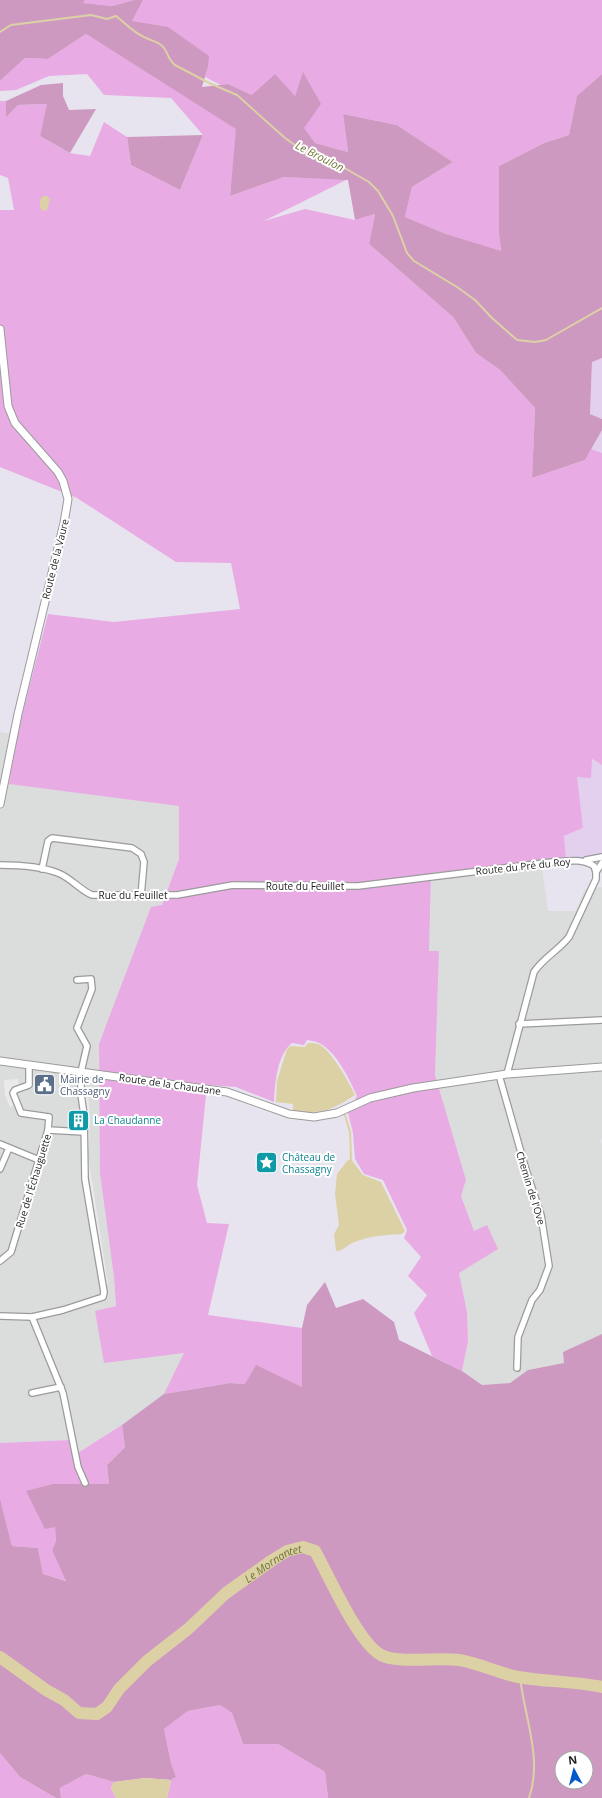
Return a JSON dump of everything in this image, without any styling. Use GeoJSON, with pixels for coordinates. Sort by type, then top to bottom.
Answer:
{"type":"FeatureCollection","features":[{"type":"Feature","properties":{"kind":"street","name":"Route de la Vaure"},"geometry":{"type":"LineString","coordinates":[[0,329],[8,406],[15,423],[58,472],[68,499],[64,523],[18,714],[0,804]]}},
{"type":"Feature","properties":{"kind":"street"},"geometry":{"type":"LineString","coordinates":[[42,869],[48,841],[52,838],[132,848],[141,854],[144,862],[141,896]]}},
{"type":"Feature","properties":{"kind":"street"},"geometry":{"type":"LineString","coordinates":[[584,861],[602,857]]}},
{"type":"Feature","properties":{"kind":"street","name":"Route du Pré du Roy"},"geometry":{"type":"LineString","coordinates":[[432,878],[552,862],[584,861],[594,866],[596,872]]}},
{"type":"Feature","properties":{"kind":"street"},"geometry":{"type":"LineString","coordinates":[[503,1075],[534,972],[537,966],[562,945],[569,937],[596,879],[596,872],[602,863]]}},
{"type":"Feature","properties":{"kind":"street","name":"Rue du Feuillet"},"geometry":{"type":"LineString","coordinates":[[0,865],[24,866],[59,874],[92,895],[178,895]]}},
{"type":"Feature","properties":{"kind":"street","name":"Route du Feuillet"},"geometry":{"type":"LineString","coordinates":[[178,895],[233,885],[358,886],[432,878]]}},
{"type":"Feature","properties":{"kind":"street"},"geometry":{"type":"LineString","coordinates":[[0,1316],[32,1317],[63,1310],[103,1297],[104,1292],[85,1179],[84,1115],[81,1094],[81,1072],[87,1046],[78,1028],[92,989],[91,979],[77,980]]}},
{"type":"Feature","properties":{"kind":"street"},"geometry":{"type":"LineString","coordinates":[[519,1024],[602,1020]]}},
{"type":"Feature","properties":{"kind":"street","name":"Route de la Chaudane"},"geometry":{"type":"LineString","coordinates":[[0,1061],[227,1092],[284,1113],[314,1118],[337,1113],[370,1098],[463,1080],[503,1075],[602,1067]]}},
{"type":"Feature","properties":{"kind":"street"},"geometry":{"type":"LineString","coordinates":[[29,1065],[28,1085],[15,1090],[13,1094],[21,1113],[49,1117],[48,1130]]}},
{"type":"Feature","properties":{"kind":"street","name":"Chemin de l'Ove"},"geometry":{"type":"LineString","coordinates":[[503,1075],[526,1170],[541,1215],[546,1241],[548,1266],[540,1290],[532,1300],[518,1337],[517,1368]]}},
{"type":"Feature","properties":{"kind":"street","name":"Rue de l'Échauguette"},"geometry":{"type":"LineString","coordinates":[[0,1261],[11,1252],[48,1130],[84,1132]]}},
{"type":"Feature","properties":{"kind":"street"},"geometry":{"type":"LineString","coordinates":[[0,1144],[39,1160]]}},
{"type":"Feature","properties":{"kind":"street"},"geometry":{"type":"LineString","coordinates":[[0,1169],[9,1148]]}},
{"type":"Feature","properties":{"kind":"street"},"geometry":{"type":"LineString","coordinates":[[32,1317],[61,1387],[78,1467],[86,1483]]}},
{"type":"Feature","properties":{"kind":"street"},"geometry":{"type":"LineString","coordinates":[[32,1393],[61,1387]]}},
{"type":"Feature","properties":{"kind":"shaded area"},"geometry":{"type":"Polygon","coordinates":[[[0,0],[85,0],[83,3],[112,6],[134,0],[143,0],[132,21],[168,27],[209,56],[208,67],[202,87],[228,84],[252,95],[275,74],[295,96],[303,72],[321,104],[304,128],[315,143],[348,152],[343,114],[397,125],[453,162],[412,187],[405,217],[446,234],[501,251],[499,234],[499,166],[544,143],[569,135],[577,96],[602,74],[602,358],[592,362],[590,414],[602,419],[602,430],[585,460],[532,478],[535,408],[500,370],[476,353],[453,317],[369,244],[375,214],[355,220],[348,180],[284,177],[230,196],[236,129],[86,34],[48,59],[25,58],[0,81],[0,0]]]}},
{"type":"Feature","properties":{"kind":"shaded area"},"geometry":{"type":"Polygon","coordinates":[[[85,0],[134,0],[112,6],[82,3],[85,0]]]}},
{"type":"Feature","properties":{"kind":"shaded area"},"geometry":{"type":"Polygon","coordinates":[[[143,0],[602,0],[602,74],[577,97],[569,135],[544,143],[499,166],[499,234],[501,252],[446,234],[405,217],[412,187],[453,162],[397,125],[343,114],[348,152],[315,143],[303,128],[304,73],[295,96],[252,95],[228,84],[221,85],[205,77],[208,67],[131,21],[143,0]]]}},
{"type":"Feature","properties":{"kind":"shaded area"},"geometry":{"type":"Polygon","coordinates":[[[86,34],[237,129],[230,196],[284,177],[348,179],[264,221],[305,209],[355,220],[375,214],[369,244],[453,317],[476,353],[500,370],[535,408],[532,478],[585,460],[591,449],[602,453],[602,765],[592,759],[591,778],[577,777],[583,828],[564,836],[566,859],[431,873],[429,951],[439,951],[435,1075],[466,1180],[461,1196],[474,1231],[487,1225],[498,1249],[459,1273],[467,1312],[468,1341],[462,1371],[432,1356],[414,1313],[427,1295],[408,1276],[421,1257],[404,1238],[407,1230],[383,1180],[364,1174],[355,1159],[353,1133],[348,1113],[357,1096],[354,1089],[342,1066],[331,1052],[318,1042],[307,1040],[304,1045],[292,1043],[283,1055],[278,1070],[274,1102],[236,1087],[207,1085],[197,1185],[207,1223],[229,1224],[208,1315],[302,1328],[302,1387],[280,1377],[245,1384],[230,1383],[164,1394],[184,1353],[104,1363],[95,1311],[116,1306],[114,1277],[100,1173],[99,1044],[151,907],[162,905],[179,859],[179,806],[9,784],[17,735],[48,614],[114,622],[240,609],[231,563],[176,562],[77,498],[0,467],[0,210],[14,210],[8,178],[0,175],[0,101],[6,101],[6,116],[18,105],[48,104],[40,136],[70,153],[90,156],[104,122],[127,137],[131,165],[180,190],[203,135],[171,98],[104,95],[87,74],[49,76],[16,90],[0,91],[0,81],[25,58],[48,59],[86,34]]]}},
{"type":"Feature","properties":{"kind":"shaded area"},"geometry":{"type":"Polygon","coordinates":[[[63,83],[63,96],[69,110],[96,109],[70,153],[40,136],[47,104],[18,105],[6,117],[6,101],[41,85],[63,83]]]}},
{"type":"Feature","properties":{"kind":"shaded area"},"geometry":{"type":"Polygon","coordinates":[[[203,135],[180,190],[131,165],[127,137],[203,135]]]}},
{"type":"Feature","properties":{"kind":"shaded area"},"geometry":{"type":"Polygon","coordinates":[[[43,196],[47,196],[50,199],[47,210],[43,211],[40,207],[40,200],[43,196]]]}},
{"type":"Feature","properties":{"kind":"shaded area"},"geometry":{"type":"Polygon","coordinates":[[[602,358],[602,419],[590,414],[592,361],[602,358]]]}},
{"type":"Feature","properties":{"kind":"shaded area"},"geometry":{"type":"Polygon","coordinates":[[[602,430],[602,453],[591,449],[602,430]]]}},
{"type":"Feature","properties":{"kind":"shaded area"},"geometry":{"type":"Polygon","coordinates":[[[0,732],[17,735],[10,784],[179,805],[179,859],[162,905],[99,1044],[100,1084],[116,1306],[95,1312],[156,1355],[185,1353],[164,1394],[122,1425],[73,1456],[70,1440],[0,1443],[0,732]]]}},
{"type":"Feature","properties":{"kind":"shaded area"},"geometry":{"type":"Polygon","coordinates":[[[591,759],[602,765],[602,855],[566,859],[564,836],[583,828],[576,777],[591,759]]]}},
{"type":"Feature","properties":{"kind":"shaded area"},"geometry":{"type":"Polygon","coordinates":[[[566,859],[567,865],[542,868],[548,911],[576,911],[585,889],[602,887],[602,1139],[600,1140],[602,1145],[602,1334],[563,1352],[565,1363],[528,1370],[510,1383],[482,1385],[462,1371],[468,1341],[467,1312],[459,1273],[474,1232],[461,1196],[466,1180],[435,1075],[439,951],[429,951],[431,873],[566,859]]]}},
{"type":"Feature","properties":{"kind":"shaded area"},"geometry":{"type":"Polygon","coordinates":[[[308,1043],[318,1044],[328,1052],[334,1059],[355,1095],[332,1108],[312,1112],[293,1111],[293,1104],[276,1102],[277,1081],[287,1049],[291,1046],[305,1047],[308,1043]]]}},
{"type":"Feature","properties":{"kind":"shaded area"},"geometry":{"type":"Polygon","coordinates":[[[18,1079],[20,1089],[15,1090],[17,1104],[10,1107],[5,1095],[4,1080],[18,1079]]]}},
{"type":"Feature","properties":{"kind":"shaded area"},"geometry":{"type":"Polygon","coordinates":[[[84,1093],[88,1093],[90,1115],[89,1149],[86,1149],[87,1115],[84,1093]]]}},
{"type":"Feature","properties":{"kind":"shaded area"},"geometry":{"type":"Polygon","coordinates":[[[351,1159],[363,1175],[381,1182],[405,1231],[402,1234],[370,1237],[352,1243],[341,1250],[336,1251],[334,1234],[339,1225],[335,1194],[337,1174],[348,1160],[351,1159]]]}},
{"type":"Feature","properties":{"kind":"shaded area"},"geometry":{"type":"Polygon","coordinates":[[[87,1162],[89,1162],[108,1284],[106,1285],[87,1162]]]}},
{"type":"Feature","properties":{"kind":"shaded area"},"geometry":{"type":"Polygon","coordinates":[[[325,1282],[336,1308],[363,1299],[394,1322],[399,1340],[462,1371],[482,1385],[510,1383],[528,1370],[564,1363],[563,1352],[602,1334],[602,1798],[328,1798],[325,1772],[278,1744],[243,1744],[232,1713],[220,1705],[188,1711],[164,1729],[171,1763],[176,1777],[171,1780],[145,1778],[114,1782],[86,1774],[60,1788],[61,1798],[56,1798],[20,1777],[0,1753],[0,1498],[12,1546],[38,1548],[43,1574],[66,1581],[52,1550],[56,1541],[55,1527],[45,1529],[26,1491],[53,1484],[109,1484],[107,1465],[125,1447],[122,1425],[164,1394],[230,1383],[245,1384],[256,1365],[302,1387],[302,1328],[307,1305],[325,1282]]]}},
{"type":"Feature","properties":{"kind":"shaded area"},"geometry":{"type":"Polygon","coordinates":[[[122,1425],[125,1447],[107,1465],[109,1484],[53,1484],[56,1541],[52,1550],[67,1581],[43,1574],[38,1548],[12,1546],[0,1498],[0,1443],[71,1440],[73,1456],[122,1425]]]}},
{"type":"Feature","properties":{"kind":"shaded area"},"geometry":{"type":"Polygon","coordinates":[[[220,1705],[232,1713],[243,1744],[278,1744],[325,1772],[328,1798],[167,1798],[171,1780],[176,1777],[171,1763],[164,1729],[188,1711],[220,1705]]]}},
{"type":"Feature","properties":{"kind":"shaded area"},"geometry":{"type":"Polygon","coordinates":[[[0,1753],[20,1777],[56,1798],[0,1798],[0,1753]]]}},
{"type":"Feature","properties":{"kind":"shaded area"},"geometry":{"type":"Polygon","coordinates":[[[86,1774],[114,1782],[111,1788],[116,1798],[61,1798],[60,1788],[86,1774]]]}},
{"type":"Feature","properties":{"kind":"shaded area"},"geometry":{"type":"Polygon","coordinates":[[[145,1778],[171,1780],[167,1798],[116,1798],[111,1788],[114,1782],[145,1778]]]}},
{"type":"Feature","properties":{"kind":"waterway","name":"Le Broulon"},"geometry":{"type":"LineString","coordinates":[[0,32],[11,25],[91,15],[107,19],[116,16],[136,33],[161,45],[165,49],[172,63],[175,65],[209,83],[237,95],[285,138],[299,148],[334,162],[369,182],[378,191],[393,216],[407,253],[414,261],[457,287],[475,300],[492,318],[517,340],[535,342],[546,340],[602,308]]}},
{"type":"Feature","properties":{"kind":"waterway"},"geometry":{"type":"LineString","coordinates":[[345,1115],[350,1132],[351,1159]]}},
{"type":"Feature","properties":{"kind":"waterway","name":"Le Mornantet"},"geometry":{"type":"LineString","coordinates":[[0,1657],[46,1690],[64,1700],[79,1713],[97,1714],[107,1707],[119,1689],[147,1661],[188,1629],[226,1593],[287,1551],[303,1547],[315,1551],[354,1623],[372,1648],[381,1655],[388,1658],[407,1660],[459,1660],[474,1663],[518,1677],[602,1687]]}},
{"type":"Feature","properties":{"kind":"waterway"},"geometry":{"type":"LineString","coordinates":[[520,1677],[533,1753],[533,1783],[529,1798]]}},
{"type":"Feature","properties":{"kind":"place","name":"Mairie de Chassagny"},"geometry":{"type":"Point","coordinates":[45,1085]}},
{"type":"Feature","properties":{"kind":"place","name":"La Chaudanne"},"geometry":{"type":"Point","coordinates":[78,1120]}},
{"type":"Feature","properties":{"kind":"place","name":"Château de Chassagny"},"geometry":{"type":"Point","coordinates":[266,1163]}}]}
